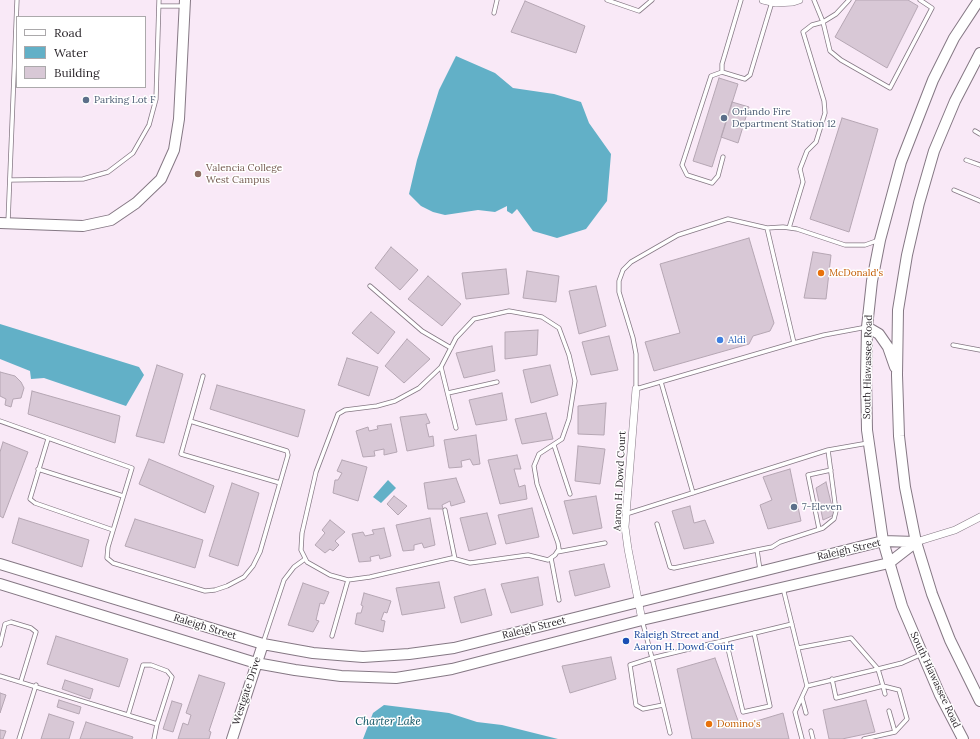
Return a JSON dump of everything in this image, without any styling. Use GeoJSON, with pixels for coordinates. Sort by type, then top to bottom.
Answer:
{"type":"FeatureCollection","features":[{"type":"Feature","properties":{"kind":"street"},"geometry":{"type":"LineString","coordinates":[[762,0],[772,2],[794,2],[799,0]]}},
{"type":"Feature","properties":{"kind":"street","name":"South Hiawassee Road"},"geometry":{"type":"LineString","coordinates":[[963,739],[940,696],[902,606],[883,541],[869,443],[866,377],[867,327],[880,240],[901,162],[917,116],[954,38],[979,1]]}},
{"type":"Feature","properties":{"kind":"street"},"geometry":{"type":"LineString","coordinates":[[4,223],[83,226],[111,220],[136,203],[161,179],[174,150],[179,119],[185,3]]}},
{"type":"Feature","properties":{"kind":"street"},"geometry":{"type":"LineString","coordinates":[[980,53],[955,100],[934,151],[918,203],[906,254],[898,310],[897,375],[899,436],[905,487],[916,542],[932,594],[950,640],[980,701]]}},
{"type":"Feature","properties":{"kind":"street"},"geometry":{"type":"LineString","coordinates":[[867,327],[879,334],[888,346],[897,375]]}},
{"type":"Feature","properties":{"kind":"street","name":"Aaron H. Dowd Court"},"geometry":{"type":"LineString","coordinates":[[636,390],[626,514],[628,549],[642,620]]}},
{"type":"Feature","properties":{"kind":"street"},"geometry":{"type":"LineString","coordinates":[[916,542],[955,530],[980,516]]}},
{"type":"Feature","properties":{"kind":"street","name":"Raleigh Street"},"geometry":{"type":"LineString","coordinates":[[0,564],[263,644],[313,653],[363,657],[409,654],[454,648],[883,541],[916,542]]}},
{"type":"Feature","properties":{"kind":"street","name":"Raleigh Street"},"geometry":{"type":"LineString","coordinates":[[0,584],[256,663],[334,675],[396,678],[452,669],[642,620],[889,564],[916,542]]}},
{"type":"Feature","properties":{"kind":"street","name":"Westgate Drive"},"geometry":{"type":"LineString","coordinates":[[232,739],[263,644]]}},
{"type":"Feature","properties":{"kind":"lane"},"geometry":{"type":"LineString","coordinates":[[16,16],[17,0]]}},
{"type":"Feature","properties":{"kind":"lane"},"geometry":{"type":"LineString","coordinates":[[10,180],[83,179],[108,172],[133,153],[150,125],[156,99],[159,0]]}},
{"type":"Feature","properties":{"kind":"lane"},"geometry":{"type":"LineString","coordinates":[[494,13],[498,0]]}},
{"type":"Feature","properties":{"kind":"lane"},"geometry":{"type":"LineString","coordinates":[[607,0],[639,10],[652,0]]}},
{"type":"Feature","properties":{"kind":"lane"},"geometry":{"type":"LineString","coordinates":[[722,72],[722,64],[741,0]]}},
{"type":"Feature","properties":{"kind":"lane"},"geometry":{"type":"LineString","coordinates":[[814,0],[823,22],[828,45],[835,56],[890,88],[932,8],[920,0]]}},
{"type":"Feature","properties":{"kind":"lane"},"geometry":{"type":"LineString","coordinates":[[789,228],[804,182],[800,169],[807,151],[816,142],[825,107],[803,32],[812,25],[823,22],[836,14],[849,0]]}},
{"type":"Feature","properties":{"kind":"lane"},"geometry":{"type":"LineString","coordinates":[[723,157],[718,176],[712,183],[687,175],[682,165],[711,76],[722,72],[745,79],[750,75],[772,2]]}},
{"type":"Feature","properties":{"kind":"lane"},"geometry":{"type":"LineString","coordinates":[[159,6],[185,3]]}},
{"type":"Feature","properties":{"kind":"lane"},"geometry":{"type":"LineString","coordinates":[[4,223],[10,180],[16,26]]}},
{"type":"Feature","properties":{"kind":"lane"},"geometry":{"type":"LineString","coordinates":[[975,131],[980,134]]}},
{"type":"Feature","properties":{"kind":"lane"},"geometry":{"type":"LineString","coordinates":[[966,160],[980,166]]}},
{"type":"Feature","properties":{"kind":"lane"},"geometry":{"type":"LineString","coordinates":[[954,190],[980,201]]}},
{"type":"Feature","properties":{"kind":"lane"},"geometry":{"type":"LineString","coordinates":[[867,327],[824,335],[794,343],[636,390],[636,362],[633,338],[618,292],[619,281],[623,270],[631,262],[678,235],[728,219],[767,228],[789,228],[851,246],[865,245],[880,240]]}},
{"type":"Feature","properties":{"kind":"lane"},"geometry":{"type":"LineString","coordinates":[[767,228],[794,343]]}},
{"type":"Feature","properties":{"kind":"lane"},"geometry":{"type":"LineString","coordinates":[[370,286],[422,331],[451,348]]}},
{"type":"Feature","properties":{"kind":"lane"},"geometry":{"type":"LineString","coordinates":[[557,552],[558,543],[537,484],[534,466],[539,454],[562,439],[569,419],[575,380],[569,355],[559,328],[542,317],[509,311],[474,319],[456,338],[441,367],[419,388],[395,401],[377,406],[345,410],[338,414],[316,472],[300,544],[302,555],[305,559],[314,567],[330,575],[348,580],[370,577],[455,559],[470,563],[528,555],[548,560],[557,552],[605,543]]}},
{"type":"Feature","properties":{"kind":"lane"},"geometry":{"type":"LineString","coordinates":[[953,345],[980,350]]}},
{"type":"Feature","properties":{"kind":"lane"},"geometry":{"type":"LineString","coordinates":[[441,367],[456,428]]}},
{"type":"Feature","properties":{"kind":"lane"},"geometry":{"type":"LineString","coordinates":[[203,376],[181,454],[280,483]]}},
{"type":"Feature","properties":{"kind":"lane"},"geometry":{"type":"LineString","coordinates":[[448,393],[497,382]]}},
{"type":"Feature","properties":{"kind":"lane"},"geometry":{"type":"LineString","coordinates":[[661,382],[693,493]]}},
{"type":"Feature","properties":{"kind":"lane"},"geometry":{"type":"LineString","coordinates":[[0,422],[132,468],[106,553],[107,558],[113,563],[205,591],[215,590],[244,578],[253,566],[260,552],[288,455],[287,451],[190,421]]}},
{"type":"Feature","properties":{"kind":"lane"},"geometry":{"type":"LineString","coordinates":[[48,439],[30,494],[30,499],[35,503],[113,530]]}},
{"type":"Feature","properties":{"kind":"lane"},"geometry":{"type":"LineString","coordinates":[[626,514],[828,450],[869,443]]}},
{"type":"Feature","properties":{"kind":"lane"},"geometry":{"type":"LineString","coordinates":[[554,445],[570,494]]}},
{"type":"Feature","properties":{"kind":"lane"},"geometry":{"type":"LineString","coordinates":[[657,524],[670,567],[674,568],[772,547],[780,542],[819,529],[831,523],[836,512],[828,450]]}},
{"type":"Feature","properties":{"kind":"lane"},"geometry":{"type":"LineString","coordinates":[[38,469],[123,496]]}},
{"type":"Feature","properties":{"kind":"lane"},"geometry":{"type":"LineString","coordinates":[[819,529],[808,474],[831,470]]}},
{"type":"Feature","properties":{"kind":"lane"},"geometry":{"type":"LineString","coordinates":[[445,510],[455,559]]}},
{"type":"Feature","properties":{"kind":"lane"},"geometry":{"type":"LineString","coordinates":[[757,550],[760,572]]}},
{"type":"Feature","properties":{"kind":"lane"},"geometry":{"type":"LineString","coordinates":[[551,558],[559,600]]}},
{"type":"Feature","properties":{"kind":"lane"},"geometry":{"type":"LineString","coordinates":[[263,644],[284,580],[294,567],[305,559]]}},
{"type":"Feature","properties":{"kind":"lane"},"geometry":{"type":"LineString","coordinates":[[332,636],[348,580]]}},
{"type":"Feature","properties":{"kind":"lane"},"geometry":{"type":"LineString","coordinates":[[783,588],[807,686],[795,712],[802,739]]}},
{"type":"Feature","properties":{"kind":"lane"},"geometry":{"type":"LineString","coordinates":[[642,620],[670,732]]}},
{"type":"Feature","properties":{"kind":"lane"},"geometry":{"type":"LineString","coordinates":[[0,645],[5,624],[11,622],[31,628],[36,632],[21,681]]}},
{"type":"Feature","properties":{"kind":"lane"},"geometry":{"type":"LineString","coordinates":[[663,705],[643,709],[636,705],[630,665],[652,658],[792,624]]}},
{"type":"Feature","properties":{"kind":"lane"},"geometry":{"type":"LineString","coordinates":[[726,640],[743,712],[770,706],[754,633]]}},
{"type":"Feature","properties":{"kind":"lane"},"geometry":{"type":"LineString","coordinates":[[798,648],[851,638],[878,669],[885,694]]}},
{"type":"Feature","properties":{"kind":"lane"},"geometry":{"type":"LineString","coordinates":[[807,686],[902,663],[923,654]]}},
{"type":"Feature","properties":{"kind":"lane"},"geometry":{"type":"LineString","coordinates":[[128,715],[143,664],[168,671],[172,677],[157,724],[154,739]]}},
{"type":"Feature","properties":{"kind":"lane"},"geometry":{"type":"LineString","coordinates":[[0,676],[36,685],[157,724]]}},
{"type":"Feature","properties":{"kind":"lane"},"geometry":{"type":"LineString","coordinates":[[832,679],[836,698],[883,686],[899,690],[907,719],[895,732],[864,739]]}},
{"type":"Feature","properties":{"kind":"lane"},"geometry":{"type":"LineString","coordinates":[[19,739],[36,685]]}},
{"type":"Feature","properties":{"kind":"lane"},"geometry":{"type":"LineString","coordinates":[[802,698],[806,713]]}},
{"type":"Feature","properties":{"kind":"lane"},"geometry":{"type":"LineString","coordinates":[[889,711],[895,732]]}},
{"type":"Feature","properties":{"kind":"lane"},"geometry":{"type":"LineString","coordinates":[[811,731],[813,739]]}},
{"type":"Feature","properties":{"kind":"water"},"geometry":{"type":"Polygon","coordinates":[[[456,56],[495,73],[513,88],[554,94],[581,102],[589,123],[611,154],[607,201],[586,229],[557,238],[533,231],[517,209],[512,214],[507,211],[507,206],[495,212],[478,210],[445,215],[433,212],[421,206],[409,194],[417,160],[439,90],[456,56]]]}},
{"type":"Feature","properties":{"kind":"water"},"geometry":{"type":"Polygon","coordinates":[[[0,324],[139,367],[144,375],[126,406],[44,378],[31,379],[30,371],[0,359],[0,324]]]}},
{"type":"Feature","properties":{"kind":"water"},"geometry":{"type":"Polygon","coordinates":[[[388,480],[396,488],[381,503],[373,497],[388,480]]]}},
{"type":"Feature","properties":{"kind":"water","name":"Charter Lake"},"geometry":{"type":"Polygon","coordinates":[[[384,705],[449,713],[477,722],[502,725],[558,739],[363,739],[373,713],[384,705]]]}},
{"type":"Feature","properties":{"kind":"building"},"geometry":{"type":"Polygon","coordinates":[[[856,0],[908,0],[918,6],[887,68],[835,37],[856,0]]]}},
{"type":"Feature","properties":{"kind":"building"},"geometry":{"type":"Polygon","coordinates":[[[525,1],[585,26],[576,53],[511,32],[525,1]]]}},
{"type":"Feature","properties":{"kind":"building"},"geometry":{"type":"Polygon","coordinates":[[[719,78],[738,84],[712,167],[693,161],[719,78]]]}},
{"type":"Feature","properties":{"kind":"building"},"geometry":{"type":"Polygon","coordinates":[[[732,102],[749,107],[738,143],[721,137],[732,102]]]}},
{"type":"Feature","properties":{"kind":"building"},"geometry":{"type":"Polygon","coordinates":[[[842,118],[878,129],[849,232],[810,219],[842,118]]]}},
{"type":"Feature","properties":{"kind":"building"},"geometry":{"type":"Polygon","coordinates":[[[749,238],[774,323],[770,331],[753,336],[749,344],[654,371],[645,342],[680,333],[660,264],[749,238]]]}},
{"type":"Feature","properties":{"kind":"building"},"geometry":{"type":"Polygon","coordinates":[[[391,247],[418,270],[400,290],[375,268],[391,247]]]}},
{"type":"Feature","properties":{"kind":"building"},"geometry":{"type":"Polygon","coordinates":[[[813,252],[831,255],[826,299],[804,298],[813,252]]]}},
{"type":"Feature","properties":{"kind":"building"},"geometry":{"type":"Polygon","coordinates":[[[506,269],[509,294],[466,299],[462,273],[506,269]]]}},
{"type":"Feature","properties":{"kind":"building"},"geometry":{"type":"Polygon","coordinates":[[[527,271],[559,276],[556,302],[523,298],[527,271]]]}},
{"type":"Feature","properties":{"kind":"building"},"geometry":{"type":"Polygon","coordinates":[[[428,276],[461,304],[442,326],[408,299],[428,276]]]}},
{"type":"Feature","properties":{"kind":"building"},"geometry":{"type":"Polygon","coordinates":[[[596,286],[606,326],[579,334],[569,291],[596,286]]]}},
{"type":"Feature","properties":{"kind":"building"},"geometry":{"type":"Polygon","coordinates":[[[371,312],[395,332],[378,354],[352,333],[371,312]]]}},
{"type":"Feature","properties":{"kind":"building"},"geometry":{"type":"Polygon","coordinates":[[[538,330],[537,355],[505,359],[505,332],[538,330]]]}},
{"type":"Feature","properties":{"kind":"building"},"geometry":{"type":"Polygon","coordinates":[[[609,336],[618,370],[591,375],[582,342],[609,336]]]}},
{"type":"Feature","properties":{"kind":"building"},"geometry":{"type":"Polygon","coordinates":[[[407,339],[430,359],[404,383],[385,366],[407,339]]]}},
{"type":"Feature","properties":{"kind":"building"},"geometry":{"type":"Polygon","coordinates":[[[492,346],[495,371],[464,378],[456,353],[492,346]]]}},
{"type":"Feature","properties":{"kind":"building"},"geometry":{"type":"Polygon","coordinates":[[[347,358],[378,367],[369,396],[338,385],[347,358]]]}},
{"type":"Feature","properties":{"kind":"building"},"geometry":{"type":"Polygon","coordinates":[[[157,365],[183,374],[164,443],[136,436],[157,365]]]}},
{"type":"Feature","properties":{"kind":"building"},"geometry":{"type":"Polygon","coordinates":[[[550,365],[558,395],[531,403],[523,370],[550,365]]]}},
{"type":"Feature","properties":{"kind":"building"},"geometry":{"type":"Polygon","coordinates":[[[0,372],[15,376],[24,388],[21,398],[13,399],[11,407],[5,405],[6,399],[0,396],[0,372]]]}},
{"type":"Feature","properties":{"kind":"building"},"geometry":{"type":"Polygon","coordinates":[[[217,385],[305,410],[298,437],[210,409],[217,385]]]}},
{"type":"Feature","properties":{"kind":"building"},"geometry":{"type":"Polygon","coordinates":[[[32,391],[120,416],[115,443],[28,414],[32,391]]]}},
{"type":"Feature","properties":{"kind":"building"},"geometry":{"type":"Polygon","coordinates":[[[502,393],[507,420],[476,425],[469,400],[502,393]]]}},
{"type":"Feature","properties":{"kind":"building"},"geometry":{"type":"Polygon","coordinates":[[[606,403],[604,435],[578,434],[578,406],[606,403]]]}},
{"type":"Feature","properties":{"kind":"building"},"geometry":{"type":"Polygon","coordinates":[[[546,413],[553,439],[522,444],[515,419],[546,413]]]}},
{"type":"Feature","properties":{"kind":"building"},"geometry":{"type":"Polygon","coordinates":[[[426,414],[430,423],[426,424],[429,437],[433,436],[434,446],[407,451],[400,417],[426,414]]]}},
{"type":"Feature","properties":{"kind":"building"},"geometry":{"type":"Polygon","coordinates":[[[391,424],[397,452],[384,455],[384,449],[374,451],[375,456],[363,457],[356,431],[368,427],[369,431],[378,429],[377,426],[391,424]]]}},
{"type":"Feature","properties":{"kind":"building"},"geometry":{"type":"Polygon","coordinates":[[[476,435],[480,464],[473,465],[470,459],[461,461],[462,467],[449,468],[444,440],[476,435]]]}},
{"type":"Feature","properties":{"kind":"building"},"geometry":{"type":"Polygon","coordinates":[[[3,442],[28,452],[3,518],[0,516],[0,452],[3,442]]]}},
{"type":"Feature","properties":{"kind":"building"},"geometry":{"type":"Polygon","coordinates":[[[578,446],[605,449],[600,484],[575,481],[578,446]]]}},
{"type":"Feature","properties":{"kind":"building"},"geometry":{"type":"Polygon","coordinates":[[[517,455],[521,469],[514,469],[519,487],[525,485],[527,499],[500,504],[488,460],[517,455]]]}},
{"type":"Feature","properties":{"kind":"building"},"geometry":{"type":"Polygon","coordinates":[[[149,459],[214,486],[205,513],[139,484],[149,459]]]}},
{"type":"Feature","properties":{"kind":"building"},"geometry":{"type":"Polygon","coordinates":[[[342,460],[367,467],[358,501],[333,493],[335,480],[338,480],[342,473],[337,471],[342,460]]]}},
{"type":"Feature","properties":{"kind":"building"},"geometry":{"type":"Polygon","coordinates":[[[790,469],[801,521],[768,529],[760,505],[772,500],[763,477],[790,469]]]}},
{"type":"Feature","properties":{"kind":"building"},"geometry":{"type":"Polygon","coordinates":[[[456,478],[465,502],[451,506],[450,501],[442,505],[443,509],[428,509],[424,483],[456,478]]]}},
{"type":"Feature","properties":{"kind":"building"},"geometry":{"type":"Polygon","coordinates":[[[826,482],[834,515],[823,520],[816,488],[826,482]]]}},
{"type":"Feature","properties":{"kind":"building"},"geometry":{"type":"Polygon","coordinates":[[[232,483],[259,493],[238,566],[209,556],[232,483]]]}},
{"type":"Feature","properties":{"kind":"building"},"geometry":{"type":"Polygon","coordinates":[[[394,496],[407,506],[398,515],[387,504],[394,496]]]}},
{"type":"Feature","properties":{"kind":"building"},"geometry":{"type":"Polygon","coordinates":[[[596,496],[602,528],[573,534],[564,501],[596,496]]]}},
{"type":"Feature","properties":{"kind":"building"},"geometry":{"type":"Polygon","coordinates":[[[690,506],[694,523],[705,520],[714,543],[684,549],[672,511],[690,506]]]}},
{"type":"Feature","properties":{"kind":"building"},"geometry":{"type":"Polygon","coordinates":[[[532,508],[539,537],[506,544],[498,515],[532,508]]]}},
{"type":"Feature","properties":{"kind":"building"},"geometry":{"type":"Polygon","coordinates":[[[487,513],[496,544],[469,551],[460,518],[487,513]]]}},
{"type":"Feature","properties":{"kind":"building"},"geometry":{"type":"Polygon","coordinates":[[[19,518],[89,540],[82,567],[12,543],[19,518]]]}},
{"type":"Feature","properties":{"kind":"building"},"geometry":{"type":"Polygon","coordinates":[[[430,518],[435,545],[424,548],[422,543],[414,545],[414,550],[403,551],[396,525],[430,518]]]}},
{"type":"Feature","properties":{"kind":"building"},"geometry":{"type":"Polygon","coordinates":[[[135,519],[203,540],[195,568],[125,546],[135,519]]]}},
{"type":"Feature","properties":{"kind":"building"},"geometry":{"type":"Polygon","coordinates":[[[330,520],[345,532],[335,541],[339,545],[333,551],[330,549],[325,553],[315,545],[325,533],[322,530],[330,520]]]}},
{"type":"Feature","properties":{"kind":"building"},"geometry":{"type":"Polygon","coordinates":[[[384,528],[391,556],[380,559],[379,555],[370,557],[371,561],[359,562],[352,534],[363,532],[365,536],[374,534],[372,530],[384,528]]]}},
{"type":"Feature","properties":{"kind":"building"},"geometry":{"type":"Polygon","coordinates":[[[604,564],[610,587],[575,596],[569,571],[604,564]]]}},
{"type":"Feature","properties":{"kind":"building"},"geometry":{"type":"Polygon","coordinates":[[[538,577],[543,605],[511,613],[501,584],[538,577]]]}},
{"type":"Feature","properties":{"kind":"building"},"geometry":{"type":"Polygon","coordinates":[[[439,582],[445,608],[402,615],[396,588],[439,582]]]}},
{"type":"Feature","properties":{"kind":"building"},"geometry":{"type":"Polygon","coordinates":[[[303,583],[329,592],[324,604],[320,603],[316,620],[319,621],[313,632],[288,625],[303,583]]]}},
{"type":"Feature","properties":{"kind":"building"},"geometry":{"type":"Polygon","coordinates":[[[485,589],[492,615],[461,623],[454,597],[485,589]]]}},
{"type":"Feature","properties":{"kind":"building"},"geometry":{"type":"Polygon","coordinates":[[[364,593],[391,601],[387,613],[384,612],[381,620],[385,621],[383,632],[355,624],[357,613],[361,613],[364,593]]]}},
{"type":"Feature","properties":{"kind":"building"},"geometry":{"type":"Polygon","coordinates":[[[56,636],[128,659],[119,687],[47,664],[56,636]]]}},
{"type":"Feature","properties":{"kind":"building"},"geometry":{"type":"Polygon","coordinates":[[[611,657],[616,679],[570,693],[562,666],[611,657]]]}},
{"type":"Feature","properties":{"kind":"building"},"geometry":{"type":"Polygon","coordinates":[[[715,658],[740,726],[783,713],[789,739],[692,739],[677,669],[715,658]]]}},
{"type":"Feature","properties":{"kind":"building"},"geometry":{"type":"Polygon","coordinates":[[[199,675],[225,683],[209,731],[211,732],[209,739],[178,739],[183,723],[188,725],[191,715],[186,713],[199,675]]]}},
{"type":"Feature","properties":{"kind":"building"},"geometry":{"type":"Polygon","coordinates":[[[65,680],[93,689],[90,699],[62,689],[65,680]]]}},
{"type":"Feature","properties":{"kind":"building"},"geometry":{"type":"Polygon","coordinates":[[[0,693],[6,695],[0,713],[0,693]]]}},
{"type":"Feature","properties":{"kind":"building"},"geometry":{"type":"Polygon","coordinates":[[[59,700],[81,707],[79,714],[57,707],[59,700]]]}},
{"type":"Feature","properties":{"kind":"building"},"geometry":{"type":"Polygon","coordinates":[[[866,700],[875,732],[842,739],[829,739],[823,710],[866,700]]]}},
{"type":"Feature","properties":{"kind":"building"},"geometry":{"type":"Polygon","coordinates":[[[172,701],[182,704],[173,732],[163,729],[172,701]]]}},
{"type":"Feature","properties":{"kind":"building"},"geometry":{"type":"Polygon","coordinates":[[[49,714],[74,722],[69,739],[41,739],[49,714]]]}},
{"type":"Feature","properties":{"kind":"building"},"geometry":{"type":"Polygon","coordinates":[[[86,722],[133,737],[132,739],[80,739],[86,722]]]}},
{"type":"Feature","properties":{"kind":"building"},"geometry":{"type":"Polygon","coordinates":[[[0,730],[6,731],[3,739],[0,739],[0,730]]]}},
{"type":"Feature","properties":{"kind":"place","name":"Parking Lot F"},"geometry":{"type":"Point","coordinates":[86,100]}},
{"type":"Feature","properties":{"kind":"place","name":"Orlando Fire Department Station 12"},"geometry":{"type":"Point","coordinates":[724,118]}},
{"type":"Feature","properties":{"kind":"place","name":"Valencia College West Campus"},"geometry":{"type":"Point","coordinates":[198,174]}},
{"type":"Feature","properties":{"kind":"place","name":"McDonald's"},"geometry":{"type":"Point","coordinates":[821,273]}},
{"type":"Feature","properties":{"kind":"place","name":"Aldi"},"geometry":{"type":"Point","coordinates":[720,340]}},
{"type":"Feature","properties":{"kind":"place","name":"7-Eleven"},"geometry":{"type":"Point","coordinates":[794,507]}},
{"type":"Feature","properties":{"kind":"place","name":"Raleigh Street and Aaron H. Dowd Court"},"geometry":{"type":"Point","coordinates":[626,641]}},
{"type":"Feature","properties":{"kind":"place","name":"Domino's"},"geometry":{"type":"Point","coordinates":[709,724]}}]}
